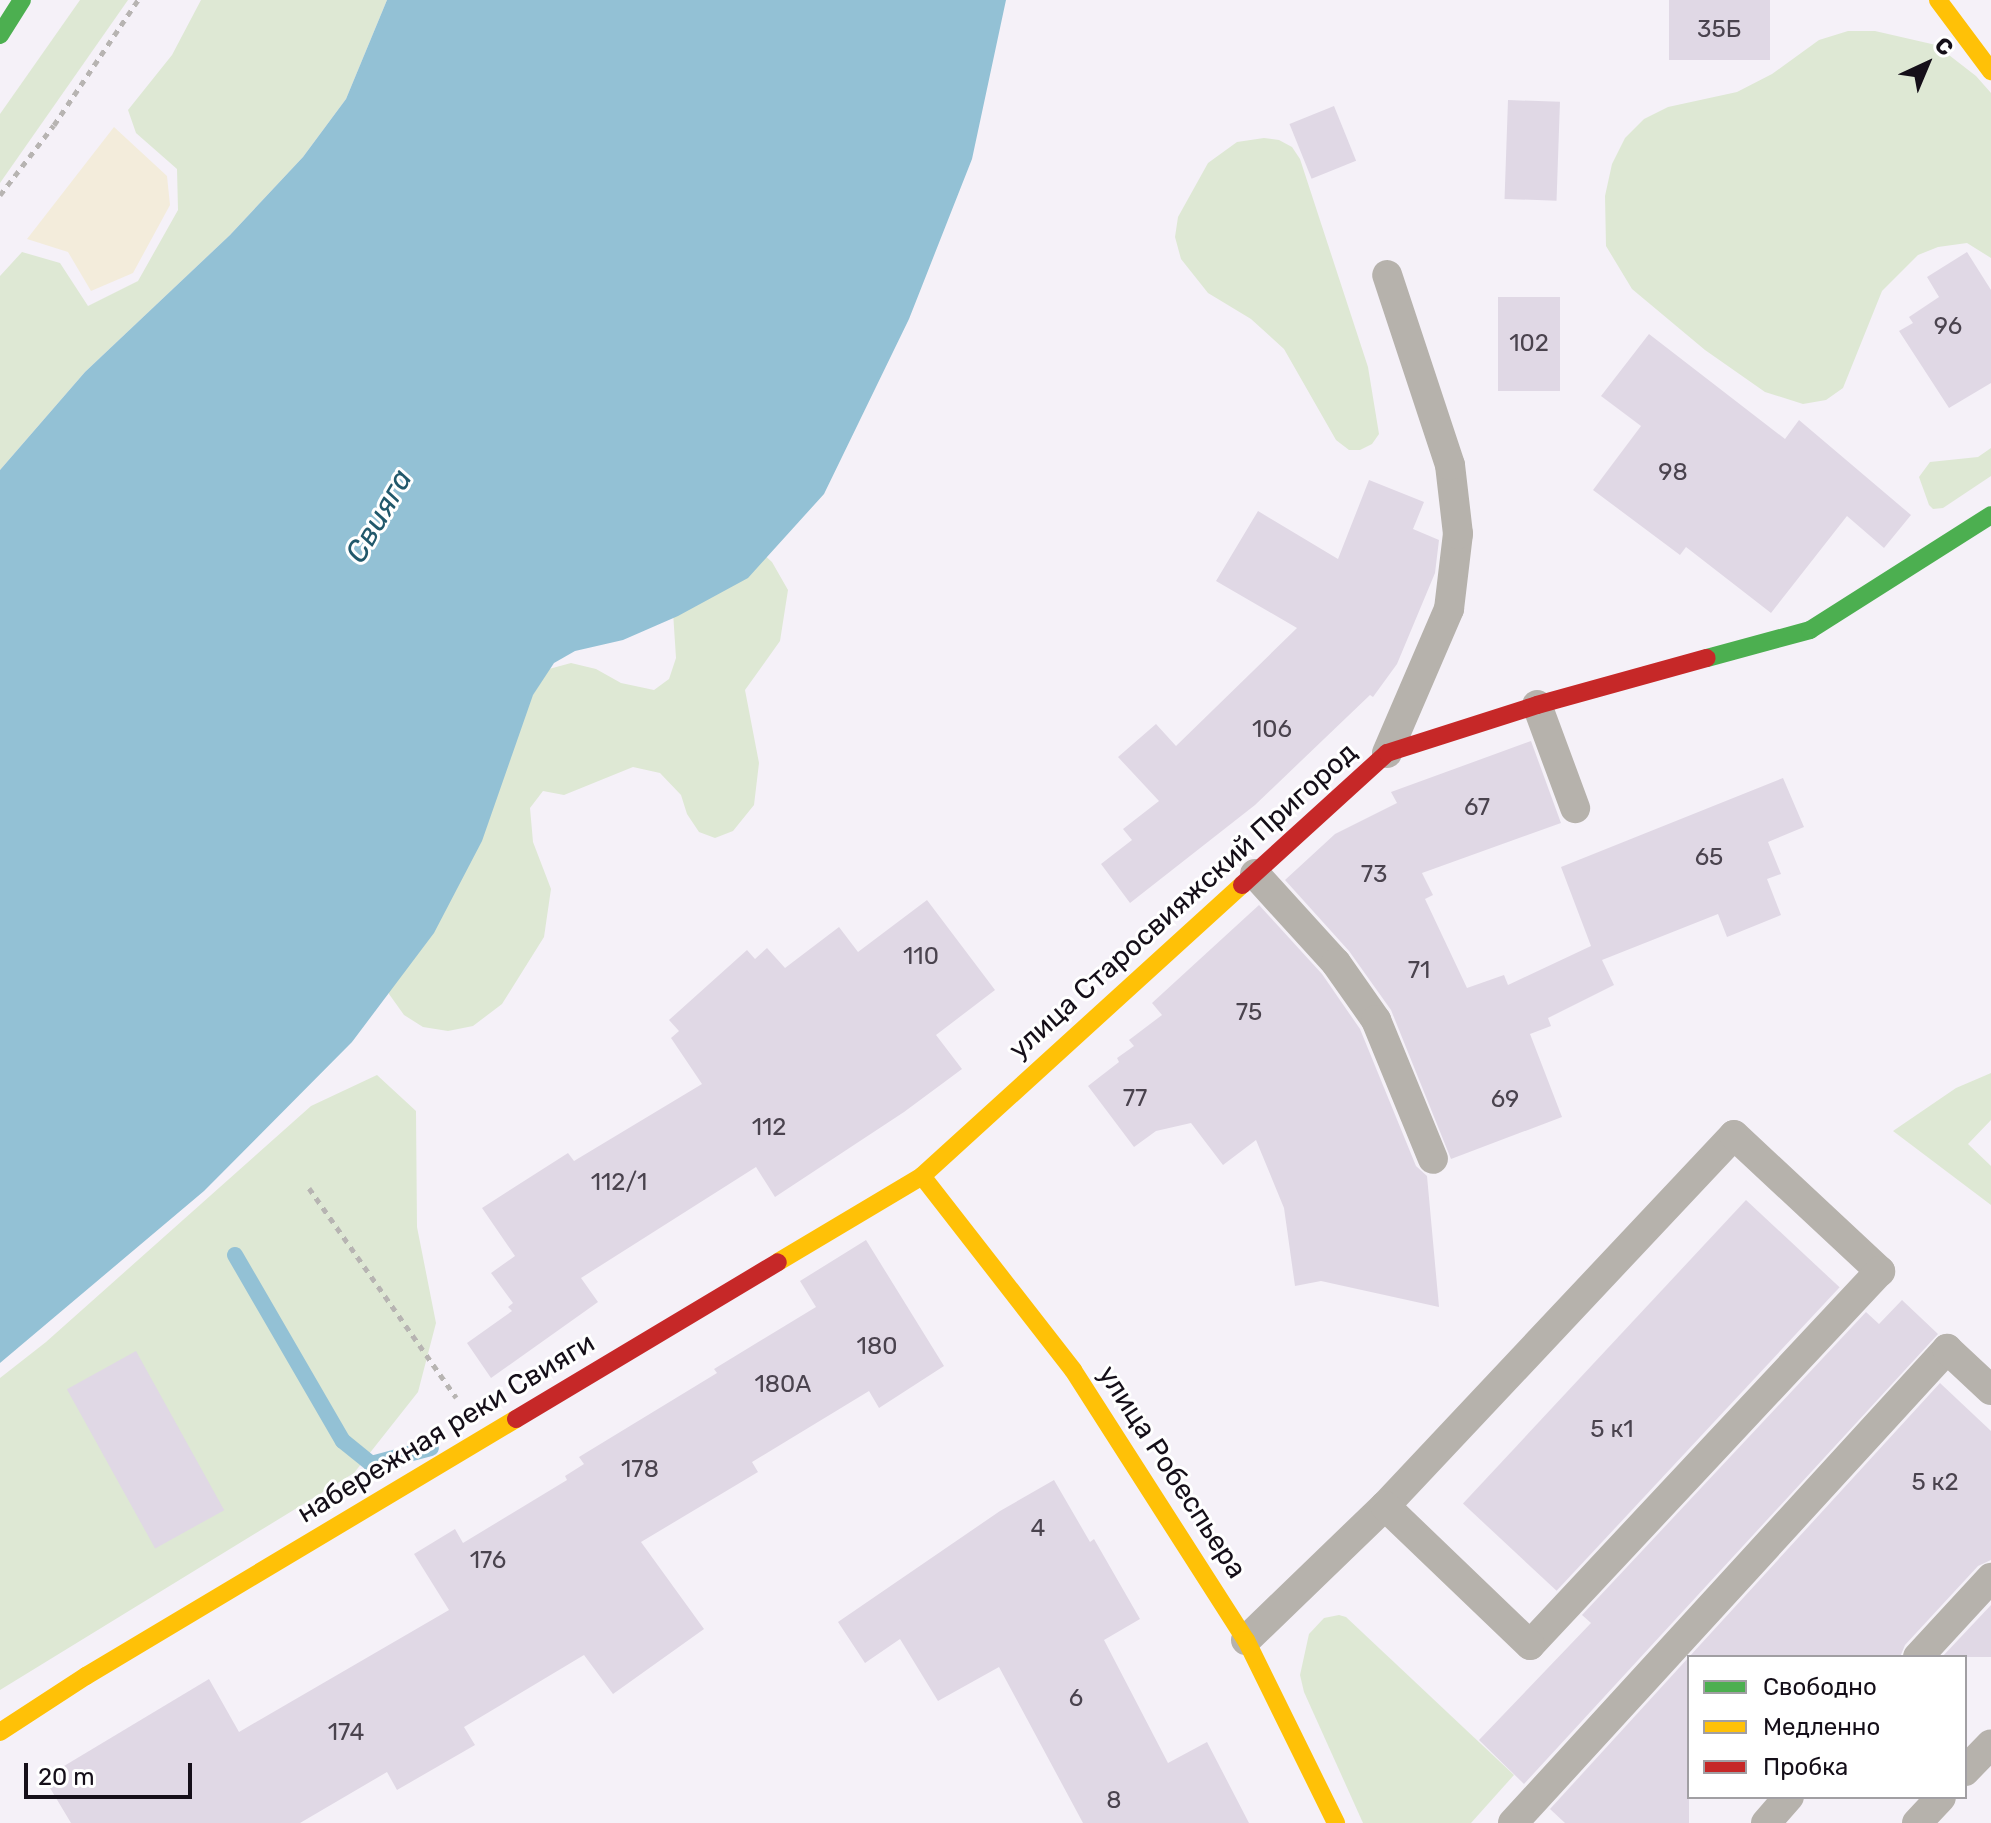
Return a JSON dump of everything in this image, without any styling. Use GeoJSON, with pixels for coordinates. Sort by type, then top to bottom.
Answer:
{"type":"FeatureCollection","features":[{"type":"Feature","properties":{"kind":"street"},"geometry":{"type":"LineString","coordinates":[[0,35],[22,0]]}},
{"type":"Feature","properties":{"kind":"street"},"geometry":{"type":"LineString","coordinates":[[1938,0],[1991,71]]}},
{"type":"Feature","properties":{"kind":"street","name":"улица Старосвияжский Пригород"},"geometry":{"type":"LineString","coordinates":[[922,1176],[1387,753],[1537,705],[1810,630],[1991,515]]}},
{"type":"Feature","properties":{"kind":"street","name":"набережная реки Свияги"},"geometry":{"type":"LineString","coordinates":[[0,1732],[484,1437],[922,1176]]}},
{"type":"Feature","properties":{"kind":"street","name":"улица Робеспьера"},"geometry":{"type":"LineString","coordinates":[[922,1176],[1073,1370],[1246,1640],[1336,1823]]}},
{"type":"Feature","properties":{"kind":"lane"},"geometry":{"type":"LineString","coordinates":[[1387,275],[1450,465],[1458,534],[1449,609],[1387,753]]}},
{"type":"Feature","properties":{"kind":"lane"},"geometry":{"type":"LineString","coordinates":[[1537,705],[1575,808]]}},
{"type":"Feature","properties":{"kind":"lane"},"geometry":{"type":"LineString","coordinates":[[1255,874],[1336,963],[1376,1020],[1433,1159]]}},
{"type":"Feature","properties":{"kind":"lane"},"geometry":{"type":"LineString","coordinates":[[1246,1640],[1385,1506],[1734,1135],[1880,1271],[1530,1645],[1385,1506]]}},
{"type":"Feature","properties":{"kind":"lane"},"geometry":{"type":"LineString","coordinates":[[1513,1823],[1947,1349],[1991,1390]]}},
{"type":"Feature","properties":{"kind":"lane"},"geometry":{"type":"LineString","coordinates":[[1920,1655],[1991,1578]]}},
{"type":"Feature","properties":{"kind":"lane"},"geometry":{"type":"LineString","coordinates":[[1967,1769],[1991,1744]]}},
{"type":"Feature","properties":{"kind":"lane"},"geometry":{"type":"LineString","coordinates":[[1766,1823],[1787,1799]]}},
{"type":"Feature","properties":{"kind":"lane"},"geometry":{"type":"LineString","coordinates":[[1917,1823],[1939,1799]]}},
{"type":"Feature","properties":{"kind":"path"},"geometry":{"type":"LineString","coordinates":[[0,195],[54,125],[138,0]]}},
{"type":"Feature","properties":{"kind":"path"},"geometry":{"type":"LineString","coordinates":[[309,1188],[484,1437]]}},
{"type":"Feature","properties":{"kind":"green space"},"geometry":{"type":"Polygon","coordinates":[[[80,0],[128,0],[0,183],[0,114],[80,0]]]}},
{"type":"Feature","properties":{"kind":"green space"},"geometry":{"type":"Polygon","coordinates":[[[201,0],[387,0],[346,99],[303,157],[230,235],[85,372],[0,470],[0,276],[22,252],[60,263],[88,306],[138,281],[178,210],[177,169],[136,133],[128,110],[172,55],[201,0]]]}},
{"type":"Feature","properties":{"kind":"green space"},"geometry":{"type":"Polygon","coordinates":[[[1848,31],[1875,31],[1936,45],[1976,76],[1991,93],[1991,258],[1967,243],[1938,247],[1918,255],[1882,291],[1843,388],[1826,400],[1803,404],[1765,392],[1705,350],[1632,289],[1606,246],[1605,196],[1612,164],[1625,138],[1644,119],[1668,107],[1737,92],[1772,74],[1819,40],[1848,31]]]}},
{"type":"Feature","properties":{"kind":"green space"},"geometry":{"type":"Polygon","coordinates":[[[1264,138],[1279,140],[1292,147],[1300,159],[1368,367],[1379,434],[1372,444],[1360,450],[1349,450],[1336,440],[1284,349],[1251,319],[1208,293],[1181,259],[1175,237],[1178,217],[1208,163],[1237,142],[1264,138]]]}},
{"type":"Feature","properties":{"kind":"green space"},"geometry":{"type":"Polygon","coordinates":[[[1991,448],[1991,476],[1943,508],[1933,509],[1929,505],[1919,477],[1930,462],[1978,457],[1991,448]]]}},
{"type":"Feature","properties":{"kind":"green space"},"geometry":{"type":"Polygon","coordinates":[[[762,553],[772,562],[788,590],[780,641],[745,690],[759,763],[754,805],[733,831],[715,838],[699,832],[687,814],[681,795],[660,773],[633,767],[564,795],[543,791],[530,808],[533,842],[551,889],[544,937],[502,1004],[473,1026],[448,1031],[423,1027],[404,1015],[389,994],[389,960],[479,780],[549,669],[571,663],[596,669],[621,683],[654,690],[669,679],[676,658],[673,612],[762,553]]]}},
{"type":"Feature","properties":{"kind":"green space"},"geometry":{"type":"Polygon","coordinates":[[[1991,1073],[1991,1120],[1968,1144],[1991,1166],[1991,1205],[1893,1131],[1956,1088],[1991,1073]]]}},
{"type":"Feature","properties":{"kind":"green space"},"geometry":{"type":"Polygon","coordinates":[[[377,1075],[416,1111],[417,1227],[436,1323],[418,1392],[354,1473],[0,1690],[0,1378],[46,1342],[311,1106],[377,1075]]]}},
{"type":"Feature","properties":{"kind":"green space"},"geometry":{"type":"Polygon","coordinates":[[[1346,1617],[1514,1775],[1471,1823],[1363,1823],[1304,1692],[1300,1675],[1309,1634],[1324,1618],[1346,1617]]]}},
{"type":"Feature","properties":{"kind":"sand"},"geometry":{"type":"Polygon","coordinates":[[[114,127],[167,176],[170,205],[133,273],[91,291],[68,252],[27,239],[114,127]]]}},
{"type":"Feature","properties":{"kind":"water","name":"Свияга"},"geometry":{"type":"Polygon","coordinates":[[[387,0],[1006,0],[972,159],[909,319],[824,494],[748,578],[678,616],[623,640],[575,651],[554,663],[533,695],[482,841],[434,933],[352,1042],[204,1191],[0,1363],[0,470],[85,372],[230,235],[303,157],[346,99],[387,0]]]}},
{"type":"Feature","properties":{"kind":"building"},"geometry":{"type":"Polygon","coordinates":[[[1669,0],[1770,0],[1770,60],[1669,60],[1669,0]]]}},
{"type":"Feature","properties":{"kind":"building"},"geometry":{"type":"Polygon","coordinates":[[[1508,100],[1560,102],[1557,201],[1505,199],[1508,100]]]}},
{"type":"Feature","properties":{"kind":"building"},"geometry":{"type":"Polygon","coordinates":[[[1334,106],[1356,161],[1312,179],[1289,124],[1334,106]]]}},
{"type":"Feature","properties":{"kind":"building"},"geometry":{"type":"Polygon","coordinates":[[[1967,252],[1991,290],[1991,383],[1949,408],[1899,331],[1913,323],[1909,317],[1939,297],[1927,277],[1967,252]]]}},
{"type":"Feature","properties":{"kind":"building"},"geometry":{"type":"Polygon","coordinates":[[[1498,297],[1560,297],[1560,391],[1498,391],[1498,297]]]}},
{"type":"Feature","properties":{"kind":"building"},"geometry":{"type":"Polygon","coordinates":[[[1649,334],[1785,439],[1799,420],[1911,515],[1884,548],[1847,516],[1771,613],[1686,547],[1680,555],[1593,490],[1641,426],[1601,396],[1649,334]]]}},
{"type":"Feature","properties":{"kind":"building"},"geometry":{"type":"Polygon","coordinates":[[[1369,480],[1424,502],[1413,529],[1439,540],[1435,573],[1397,664],[1373,697],[1370,695],[1255,805],[1130,903],[1101,864],[1132,840],[1123,829],[1159,801],[1118,757],[1156,724],[1176,746],[1297,628],[1216,581],[1258,511],[1338,559],[1369,480]]]}},
{"type":"Feature","properties":{"kind":"building"},"geometry":{"type":"Polygon","coordinates":[[[1531,741],[1561,823],[1422,873],[1433,895],[1425,899],[1467,988],[1504,975],[1508,985],[1591,946],[1561,867],[1783,778],[1804,827],[1768,842],[1781,874],[1767,879],[1781,915],[1727,937],[1718,914],[1602,960],[1614,985],[1548,1018],[1551,1026],[1530,1034],[1562,1117],[1451,1159],[1391,1010],[1349,951],[1285,880],[1335,834],[1397,803],[1391,792],[1531,741]]]}},
{"type":"Feature","properties":{"kind":"building"},"geometry":{"type":"Polygon","coordinates":[[[927,900],[995,990],[936,1035],[962,1069],[904,1112],[775,1197],[756,1167],[581,1278],[598,1302],[491,1378],[467,1343],[512,1311],[508,1307],[513,1303],[491,1273],[515,1256],[482,1208],[568,1153],[574,1161],[702,1084],[671,1038],[679,1031],[669,1020],[747,950],[755,959],[767,948],[785,968],[839,927],[858,952],[927,900]]]}},
{"type":"Feature","properties":{"kind":"building"},"geometry":{"type":"Polygon","coordinates":[[[1259,905],[1322,974],[1360,1029],[1416,1166],[1427,1176],[1439,1307],[1321,1281],[1295,1286],[1284,1208],[1256,1140],[1223,1165],[1191,1123],[1156,1131],[1134,1147],[1088,1086],[1134,1046],[1129,1040],[1162,1015],[1152,1003],[1259,905]]]}},
{"type":"Feature","properties":{"kind":"building"},"geometry":{"type":"Polygon","coordinates":[[[1746,1200],[1840,1287],[1557,1591],[1463,1504],[1746,1200]]]}},
{"type":"Feature","properties":{"kind":"building"},"geometry":{"type":"Polygon","coordinates":[[[866,1240],[944,1366],[879,1408],[869,1391],[752,1462],[758,1472],[641,1542],[704,1629],[613,1694],[584,1655],[464,1727],[475,1745],[397,1790],[387,1772],[300,1823],[71,1823],[44,1778],[209,1679],[239,1732],[449,1610],[414,1554],[455,1529],[463,1543],[567,1480],[565,1476],[584,1464],[579,1457],[717,1373],[714,1369],[816,1307],[800,1281],[866,1240]]]}},
{"type":"Feature","properties":{"kind":"building"},"geometry":{"type":"Polygon","coordinates":[[[1902,1300],[1938,1334],[1524,1784],[1479,1740],[1591,1623],[1582,1615],[1866,1312],[1879,1324],[1902,1300]]]}},
{"type":"Feature","properties":{"kind":"building"},"geometry":{"type":"Polygon","coordinates":[[[136,1351],[224,1510],[155,1548],[67,1389],[136,1351]]]}},
{"type":"Feature","properties":{"kind":"building"},"geometry":{"type":"Polygon","coordinates":[[[1940,1383],[1991,1431],[1991,1560],[1978,1566],[1905,1645],[1901,1655],[1691,1655],[1940,1383]]]}},
{"type":"Feature","properties":{"kind":"building"},"geometry":{"type":"Polygon","coordinates":[[[1054,1480],[1090,1542],[1094,1539],[1140,1619],[1104,1640],[1168,1763],[1207,1742],[1249,1823],[1083,1823],[999,1667],[938,1701],[900,1639],[865,1663],[838,1622],[1000,1511],[1054,1480]]]}},
{"type":"Feature","properties":{"kind":"building"},"geometry":{"type":"Polygon","coordinates":[[[1991,1605],[1991,1657],[1944,1655],[1991,1605]]]}},
{"type":"Feature","properties":{"kind":"building"},"geometry":{"type":"Polygon","coordinates":[[[1687,1659],[1689,1823],[1565,1823],[1550,1809],[1687,1659]]]}},
{"type":"Feature","properties":{"kind":"waterway"},"geometry":{"type":"LineString","coordinates":[[235,1255],[343,1441],[371,1464],[431,1448]]}},
{"type":"Feature","properties":{"kind":"traffic: fast"},"geometry":{"type":"LineString","coordinates":[[0,35],[22,0]]}},
{"type":"Feature","properties":{"kind":"traffic: fast"},"geometry":{"type":"LineString","coordinates":[[1707,658],[1810,630],[1991,515]]}},
{"type":"Feature","properties":{"kind":"traffic: slow"},"geometry":{"type":"LineString","coordinates":[[1938,0],[1991,71]]}},
{"type":"Feature","properties":{"kind":"traffic: slow"},"geometry":{"type":"LineString","coordinates":[[778,1262],[922,1176],[1242,885]]}},
{"type":"Feature","properties":{"kind":"traffic: slow"},"geometry":{"type":"LineString","coordinates":[[922,1176],[1073,1370],[1246,1640],[1336,1823]]}},
{"type":"Feature","properties":{"kind":"traffic: slow"},"geometry":{"type":"LineString","coordinates":[[0,1732],[86,1676],[516,1419]]}},
{"type":"Feature","properties":{"kind":"traffic: jam"},"geometry":{"type":"LineString","coordinates":[[1242,885],[1387,753],[1537,705],[1707,658]]}},
{"type":"Feature","properties":{"kind":"traffic: jam"},"geometry":{"type":"LineString","coordinates":[[516,1419],[778,1262]]}}]}
